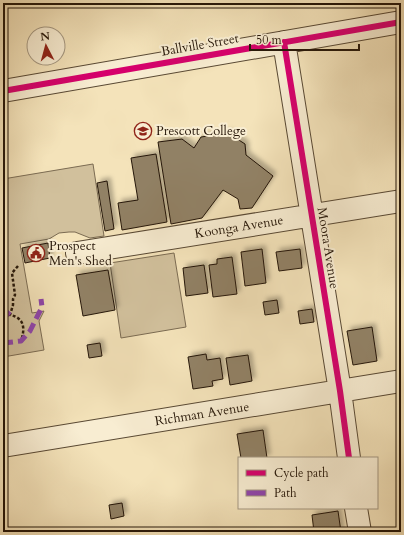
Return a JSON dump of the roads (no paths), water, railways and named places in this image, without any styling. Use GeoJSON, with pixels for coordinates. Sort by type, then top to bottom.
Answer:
{"type":"FeatureCollection","features":[{"type":"Feature","properties":{"kind":"street","name":"Ballville Street"},"geometry":{"type":"LineString","coordinates":[[3,91],[401,22]]}},
{"type":"Feature","properties":{"kind":"street","name":"Moora Avenue"},"geometry":{"type":"LineString","coordinates":[[284,42],[340,391],[349,457]]}},
{"type":"Feature","properties":{"kind":"street","name":"Koonga Avenue"},"geometry":{"type":"LineString","coordinates":[[77,253],[401,201]]}},
{"type":"Feature","properties":{"kind":"street","name":"Richman Avenue"},"geometry":{"type":"LineString","coordinates":[[3,446],[401,381]]}},
{"type":"Feature","properties":{"kind":"street"},"geometry":{"type":"LineString","coordinates":[[356,509],[360,532]]}},
{"type":"Feature","properties":{"kind":"place","name":"Prescott College"},"geometry":{"type":"Point","coordinates":[143,131]}},
{"type":"Feature","properties":{"kind":"place","name":"Prospect Men's Shed"},"geometry":{"type":"Point","coordinates":[36,253]}}]}
